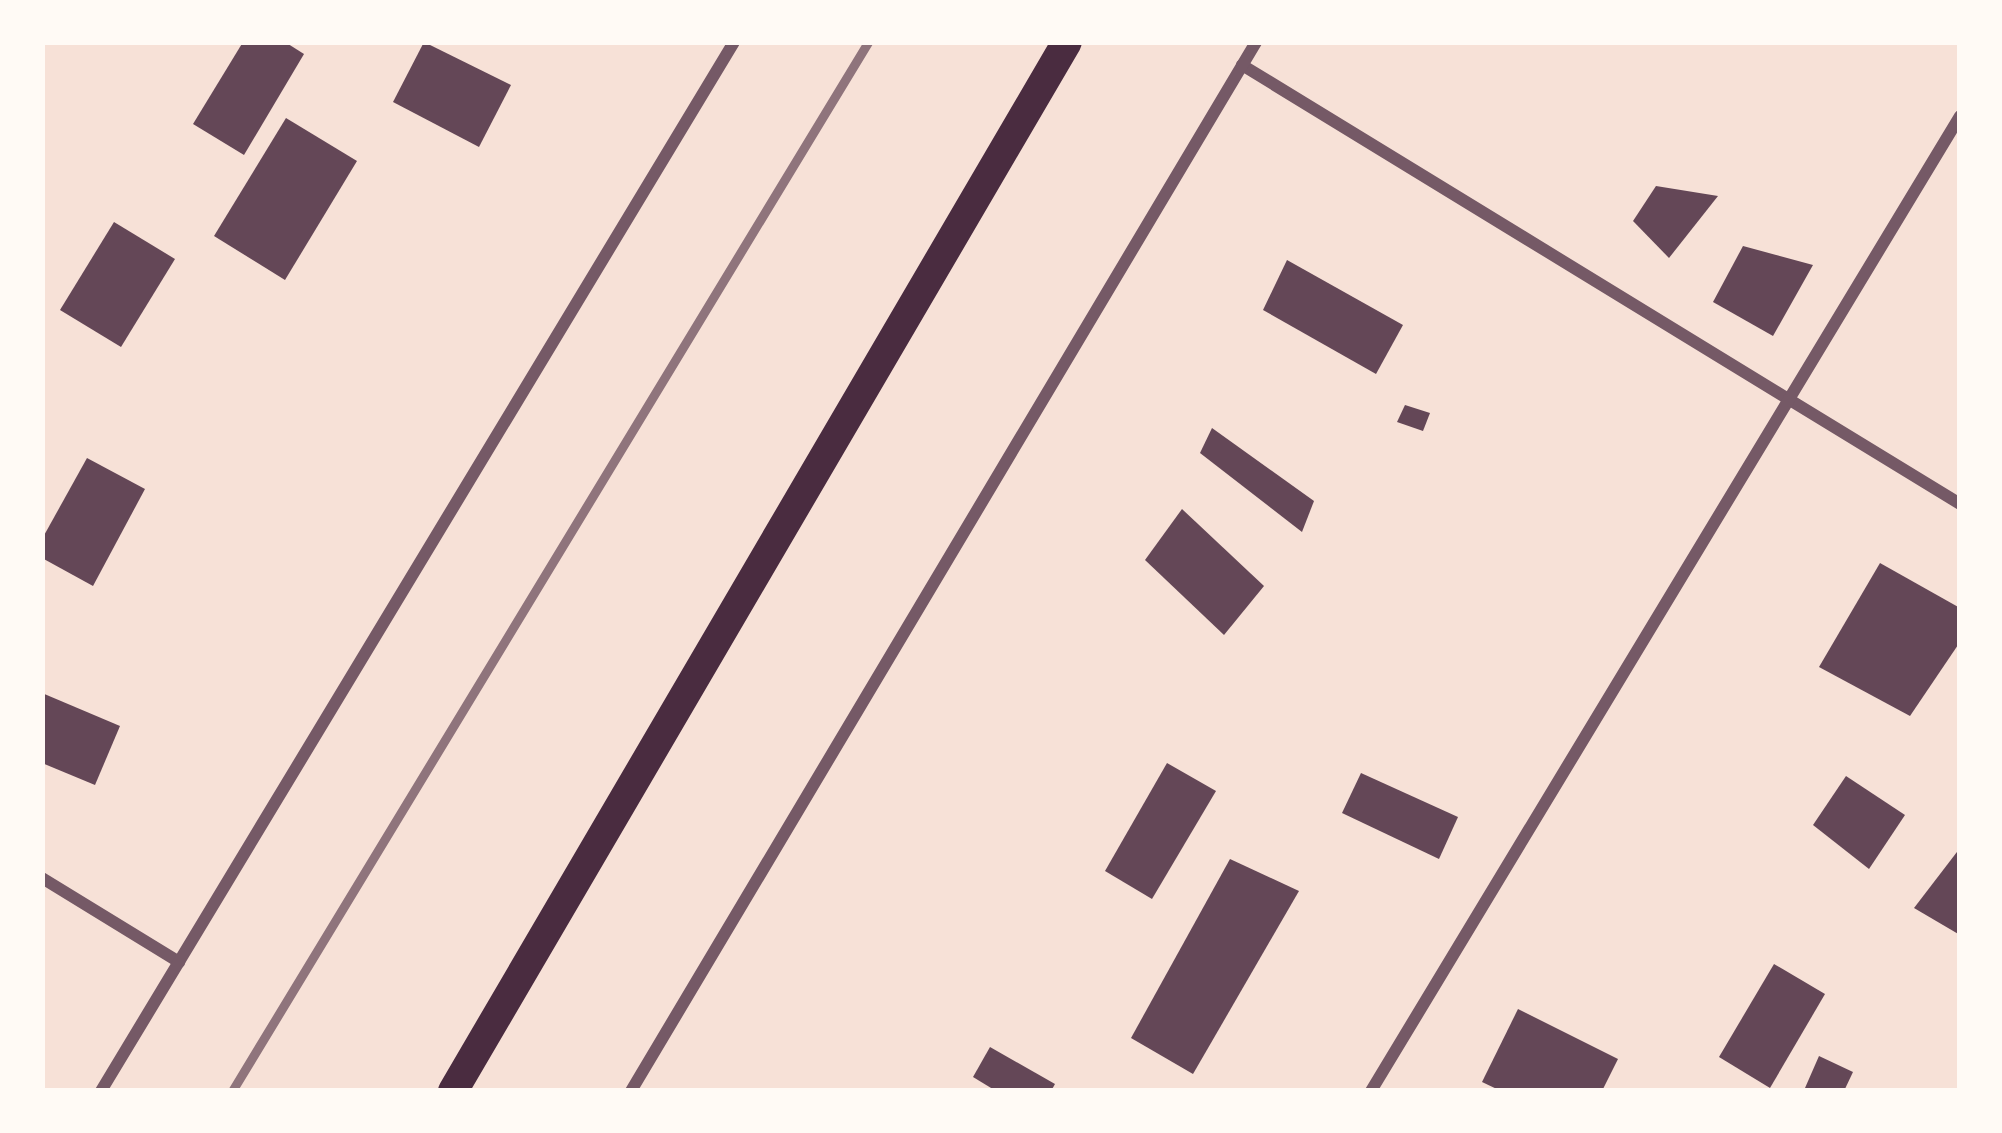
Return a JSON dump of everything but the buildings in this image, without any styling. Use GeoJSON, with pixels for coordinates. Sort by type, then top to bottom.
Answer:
{"type":"FeatureCollection","features":[{"type":"Feature","properties":{"kind":"main road"},"geometry":{"type":"LineString","coordinates":[[458,1089],[1067,42]]}},
{"type":"Feature","properties":{"kind":"street"},"geometry":{"type":"LineString","coordinates":[[100,1091],[734,42]]}},
{"type":"Feature","properties":{"kind":"street"},"geometry":{"type":"LineString","coordinates":[[631,1091],[1256,42]]}},
{"type":"Feature","properties":{"kind":"street"},"geometry":{"type":"LineString","coordinates":[[1242,65],[1960,504]]}},
{"type":"Feature","properties":{"kind":"street"},"geometry":{"type":"LineString","coordinates":[[1371,1091],[1960,116]]}},
{"type":"Feature","properties":{"kind":"street"},"geometry":{"type":"LineString","coordinates":[[42,878],[179,962]]}},
{"type":"Feature","properties":{"kind":"railway"},"geometry":{"type":"LineString","coordinates":[[232,1091],[868,42]]}}]}
